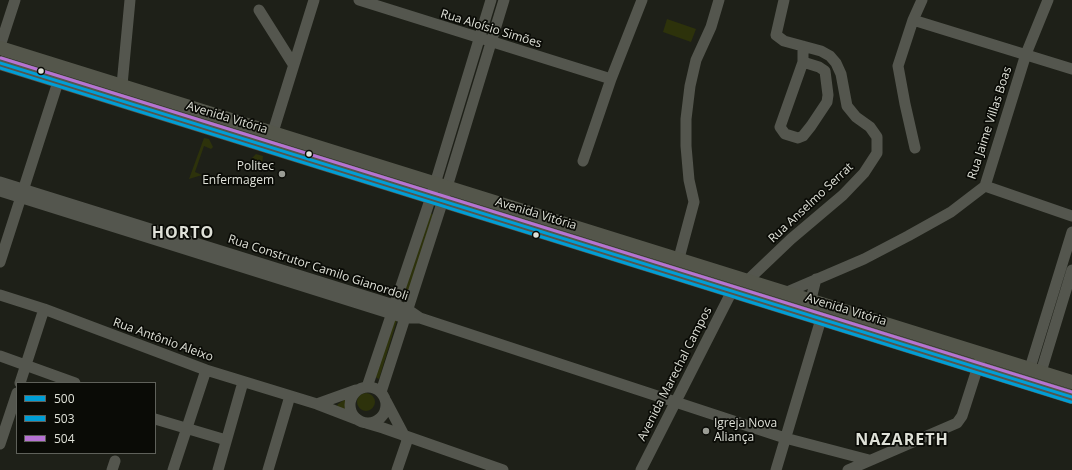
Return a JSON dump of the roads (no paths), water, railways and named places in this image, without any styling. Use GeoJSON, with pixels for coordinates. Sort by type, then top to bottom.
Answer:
{"type":"FeatureCollection","features":[{"type":"Feature","properties":{"kind":"main road","name":"Avenida Vitória"},"geometry":{"type":"LineString","coordinates":[[0,47],[811,299],[1072,382]]}},
{"type":"Feature","properties":{"kind":"main road","name":"Avenida Vitória"},"geometry":{"type":"LineString","coordinates":[[0,63],[1072,397]]}},
{"type":"Feature","properties":{"kind":"main road"},"geometry":{"type":"LineString","coordinates":[[732,291],[742,282],[762,284]]}},
{"type":"Feature","properties":{"kind":"street"},"geometry":{"type":"LineString","coordinates":[[0,22],[9,0]]}},
{"type":"Feature","properties":{"kind":"street"},"geometry":{"type":"LineString","coordinates":[[0,47],[15,0]]}},
{"type":"Feature","properties":{"kind":"street"},"geometry":{"type":"LineString","coordinates":[[122,85],[130,0]]}},
{"type":"Feature","properties":{"kind":"street"},"geometry":{"type":"LineString","coordinates":[[273,132],[314,0]]}},
{"type":"Feature","properties":{"kind":"street","name":"Rua Aloísio Simões"},"geometry":{"type":"LineString","coordinates":[[359,0],[384,4],[479,39],[612,77]]}},
{"type":"Feature","properties":{"kind":"street"},"geometry":{"type":"LineString","coordinates":[[437,199],[361,388],[349,401],[349,408],[361,421],[379,420],[383,415],[383,397],[437,199],[479,39],[492,0]]}},
{"type":"Feature","properties":{"kind":"street"},"geometry":{"type":"LineString","coordinates":[[441,184],[504,0]]}},
{"type":"Feature","properties":{"kind":"street"},"geometry":{"type":"LineString","coordinates":[[583,161],[612,77],[642,0]]}},
{"type":"Feature","properties":{"kind":"street"},"geometry":{"type":"LineString","coordinates":[[679,258],[694,202],[689,180],[686,146],[686,119],[690,86],[696,60],[711,27],[719,0]]}},
{"type":"Feature","properties":{"kind":"street","name":"Rua Anselmo Serrat"},"geometry":{"type":"LineString","coordinates":[[748,280],[791,238],[842,195],[864,172],[877,153],[877,137],[870,127],[856,117],[847,106],[841,74],[836,63],[830,56],[821,51],[784,41],[776,35],[784,0]]}},
{"type":"Feature","properties":{"kind":"street"},"geometry":{"type":"LineString","coordinates":[[915,148],[898,66],[913,20],[922,0]]}},
{"type":"Feature","properties":{"kind":"street","name":"Rua Jaime Villas Boas"},"geometry":{"type":"LineString","coordinates":[[787,292],[864,259],[951,212],[985,186],[1026,54],[1048,0]]}},
{"type":"Feature","properties":{"kind":"street"},"geometry":{"type":"LineString","coordinates":[[259,10],[293,64]]}},
{"type":"Feature","properties":{"kind":"street"},"geometry":{"type":"LineString","coordinates":[[913,20],[1072,69]]}},
{"type":"Feature","properties":{"kind":"street"},"geometry":{"type":"LineString","coordinates":[[803,46],[803,62],[780,127],[785,134],[798,138],[803,136],[811,126],[827,102],[828,95],[825,72],[819,67],[803,62]]}},
{"type":"Feature","properties":{"kind":"street"},"geometry":{"type":"LineString","coordinates":[[0,262],[58,82]]}},
{"type":"Feature","properties":{"kind":"street","name":"Rua Construtor Camilo Gianordoli"},"geometry":{"type":"LineString","coordinates":[[0,182],[22,192],[406,313],[785,438],[869,460]]}},
{"type":"Feature","properties":{"kind":"street"},"geometry":{"type":"LineString","coordinates":[[985,186],[1072,216]]}},
{"type":"Feature","properties":{"kind":"street","name":"Rua Construtor Camilo Gianordoli"},"geometry":{"type":"LineString","coordinates":[[0,191],[22,192]]}},
{"type":"Feature","properties":{"kind":"street"},"geometry":{"type":"LineString","coordinates":[[1035,370],[1072,232]]}},
{"type":"Feature","properties":{"kind":"street"},"geometry":{"type":"LineString","coordinates":[[1035,370],[1072,270]]}},
{"type":"Feature","properties":{"kind":"street"},"geometry":{"type":"LineString","coordinates":[[811,299],[816,279]]}},
{"type":"Feature","properties":{"kind":"street","name":"Avenida Marechal Campos"},"geometry":{"type":"LineString","coordinates":[[641,470],[732,291]]}},
{"type":"Feature","properties":{"kind":"street","name":"Rua Antônio Aleixo"},"geometry":{"type":"LineString","coordinates":[[0,295],[44,309],[206,370],[317,404],[406,437],[503,470]]}},
{"type":"Feature","properties":{"kind":"street"},"geometry":{"type":"LineString","coordinates":[[20,382],[44,309]]}},
{"type":"Feature","properties":{"kind":"street"},"geometry":{"type":"LineString","coordinates":[[776,470],[821,319]]}},
{"type":"Feature","properties":{"kind":"street"},"geometry":{"type":"LineString","coordinates":[[848,470],[957,423],[962,416],[983,353]]}},
{"type":"Feature","properties":{"kind":"street"},"geometry":{"type":"LineString","coordinates":[[0,356],[72,382]]}},
{"type":"Feature","properties":{"kind":"street"},"geometry":{"type":"LineString","coordinates":[[173,470],[206,370]]}},
{"type":"Feature","properties":{"kind":"street"},"geometry":{"type":"LineString","coordinates":[[218,470],[243,382]]}},
{"type":"Feature","properties":{"kind":"street"},"geometry":{"type":"LineString","coordinates":[[317,404],[361,388],[374,388],[383,397],[406,437],[397,470]]}},
{"type":"Feature","properties":{"kind":"street"},"geometry":{"type":"LineString","coordinates":[[0,444],[16,396]]}},
{"type":"Feature","properties":{"kind":"street"},"geometry":{"type":"LineString","coordinates":[[268,470],[290,396]]}},
{"type":"Feature","properties":{"kind":"street"},"geometry":{"type":"LineString","coordinates":[[156,419],[186,430],[226,440]]}},
{"type":"Feature","properties":{"kind":"place","name":"Politec Enfermagem"},"geometry":{"type":"Point","coordinates":[282,174]}},
{"type":"Feature","properties":{"kind":"place","name":"Igreja Nova Aliança"},"geometry":{"type":"Point","coordinates":[706,431]}},
{"type":"Feature","properties":{"kind":"district","name":"HORTO"},"geometry":{"type":"Point","coordinates":[183,233]}},
{"type":"Feature","properties":{"kind":"district","name":"NAZARETH"},"geometry":{"type":"Point","coordinates":[902,440]}}]}
